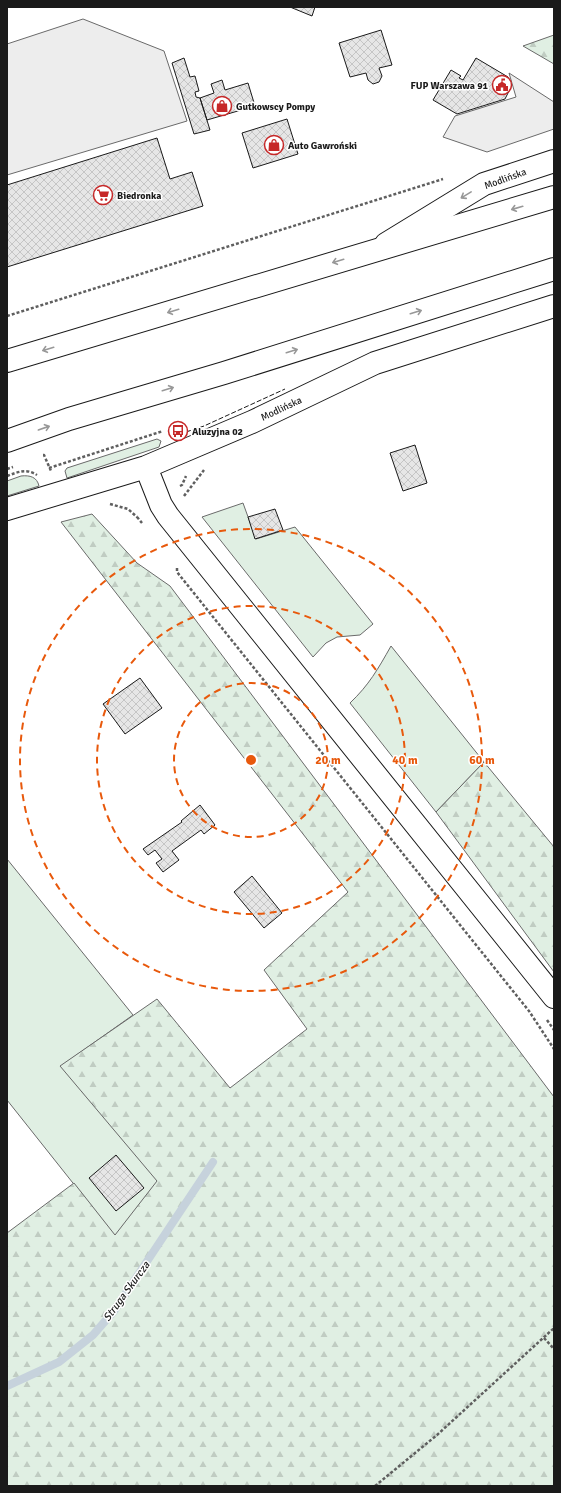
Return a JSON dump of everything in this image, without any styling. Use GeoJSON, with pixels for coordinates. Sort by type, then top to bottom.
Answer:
{"type":"FeatureCollection","features":[{"type":"Feature","properties":{"kind":"street","name":"Modlińska"},"geometry":{"type":"LineString","coordinates":[[375,250],[484,184],[554,161]]}},
{"type":"Feature","properties":{"kind":"street","name":"Modlińska"},"geometry":{"type":"LineString","coordinates":[[7,361],[375,250],[554,198]]}},
{"type":"Feature","properties":{"kind":"street"},"geometry":{"type":"LineString","coordinates":[[9,450],[69,419],[224,373],[554,269]]}},
{"type":"Feature","properties":{"kind":"street","name":"Modlińska"},"geometry":{"type":"LineString","coordinates":[[7,509],[146,467],[252,422],[375,363],[554,306]]}},
{"type":"Feature","properties":{"kind":"street"},"geometry":{"type":"LineString","coordinates":[[146,467],[161,505],[168,516],[554,997]]}},
{"type":"Feature","properties":{"kind":"path"},"geometry":{"type":"LineString","coordinates":[[7,316],[448,177]]}},
{"type":"Feature","properties":{"kind":"path"},"geometry":{"type":"LineString","coordinates":[[50,468],[170,429]]}},
{"type":"Feature","properties":{"kind":"path"},"geometry":{"type":"LineString","coordinates":[[9,450],[13,467]]}},
{"type":"Feature","properties":{"kind":"path"},"geometry":{"type":"LineString","coordinates":[[38,457],[44,455],[59,493]]}},
{"type":"Feature","properties":{"kind":"path"},"geometry":{"type":"LineString","coordinates":[[7,469],[19,464]]}},
{"type":"Feature","properties":{"kind":"path"},"geometry":{"type":"LineString","coordinates":[[178,562],[177,572],[529,1011],[554,1049]]}},
{"type":"Feature","properties":{"kind":"path"},"geometry":{"type":"LineString","coordinates":[[375,1486],[436,1435],[554,1328]]}},
{"type":"Feature","properties":{"kind":"path"},"geometry":{"type":"LineString","coordinates":[[544,1338],[554,1349]]}},
{"type":"Feature","properties":{"kind":"green space"},"geometry":{"type":"Polygon","coordinates":[[[554,35],[554,64],[523,46],[554,35]]]}},
{"type":"Feature","properties":{"kind":"green space"},"geometry":{"type":"Polygon","coordinates":[[[157,439],[161,441],[159,447],[67,478],[65,471],[67,468],[157,439]]]}},
{"type":"Feature","properties":{"kind":"green space"},"geometry":{"type":"Polygon","coordinates":[[[21,476],[33,477],[37,480],[39,486],[7,496],[7,481],[21,476]]]}},
{"type":"Feature","properties":{"kind":"green space"},"geometry":{"type":"Polygon","coordinates":[[[243,503],[256,539],[295,527],[373,624],[360,635],[337,637],[326,643],[313,657],[202,517],[243,503]]]}},
{"type":"Feature","properties":{"kind":"green space"},"geometry":{"type":"Polygon","coordinates":[[[92,514],[137,563],[170,586],[554,1097],[554,1486],[7,1486],[7,1233],[74,1183],[115,1235],[157,1181],[60,1066],[157,999],[230,1088],[307,1029],[264,970],[348,892],[61,522],[92,514]]]}},
{"type":"Feature","properties":{"kind":"green space"},"geometry":{"type":"Polygon","coordinates":[[[391,646],[484,762],[436,812],[350,703],[363,690],[391,646]]]}},
{"type":"Feature","properties":{"kind":"green space"},"geometry":{"type":"Polygon","coordinates":[[[484,762],[554,847],[554,972],[436,812],[484,762]]]}},
{"type":"Feature","properties":{"kind":"green space"},"geometry":{"type":"Polygon","coordinates":[[[7,859],[133,1015],[61,1066],[158,1181],[115,1236],[7,1100],[7,859]]]}},
{"type":"Feature","properties":{"kind":"shaded area"},"geometry":{"type":"Polygon","coordinates":[[[83,19],[164,51],[187,121],[7,175],[7,44],[83,19]]]}},
{"type":"Feature","properties":{"kind":"shaded area"},"geometry":{"type":"Polygon","coordinates":[[[509,73],[554,102],[554,129],[487,152],[443,137],[455,116],[516,97],[509,73]]]}},
{"type":"Feature","properties":{"kind":"building"},"geometry":{"type":"Polygon","coordinates":[[[290,7],[315,7],[312,16],[290,7]]]}},
{"type":"Feature","properties":{"kind":"building"},"geometry":{"type":"Polygon","coordinates":[[[381,30],[392,65],[379,68],[382,76],[379,82],[373,84],[368,80],[366,73],[350,77],[339,43],[381,30]]]}},
{"type":"Feature","properties":{"kind":"building"},"geometry":{"type":"Polygon","coordinates":[[[184,58],[190,77],[195,76],[199,91],[195,92],[196,97],[200,98],[210,130],[194,134],[172,63],[184,58]]]}},
{"type":"Feature","properties":{"kind":"building"},"geometry":{"type":"Polygon","coordinates":[[[476,58],[508,77],[511,87],[505,99],[457,114],[433,100],[451,70],[461,76],[459,78],[463,80],[476,58]]]}},
{"type":"Feature","properties":{"kind":"building"},"geometry":{"type":"Polygon","coordinates":[[[222,80],[225,90],[248,83],[255,106],[207,120],[200,98],[214,93],[211,84],[222,80]]]}},
{"type":"Feature","properties":{"kind":"building"},"geometry":{"type":"Polygon","coordinates":[[[287,119],[298,154],[253,168],[242,133],[287,119]]]}},
{"type":"Feature","properties":{"kind":"building","name":"Biedronka"},"geometry":{"type":"Polygon","coordinates":[[[157,138],[170,179],[192,172],[203,206],[7,267],[7,185],[157,138]]]}},
{"type":"Feature","properties":{"kind":"building"},"geometry":{"type":"Polygon","coordinates":[[[415,445],[427,483],[403,491],[390,453],[415,445]]]}},
{"type":"Feature","properties":{"kind":"building"},"geometry":{"type":"Polygon","coordinates":[[[275,509],[283,530],[255,539],[248,517],[275,509]]]}},
{"type":"Feature","properties":{"kind":"building"},"geometry":{"type":"Polygon","coordinates":[[[140,678],[162,708],[125,734],[103,704],[140,678]]]}},
{"type":"Feature","properties":{"kind":"building"},"geometry":{"type":"Polygon","coordinates":[[[200,805],[215,825],[204,834],[201,830],[172,851],[179,860],[163,872],[156,863],[162,859],[155,850],[148,855],[143,849],[182,822],[181,821],[200,805]]]}},
{"type":"Feature","properties":{"kind":"building"},"geometry":{"type":"Polygon","coordinates":[[[252,876],[282,913],[264,928],[234,892],[252,876]]]}},
{"type":"Feature","properties":{"kind":"building"},"geometry":{"type":"Polygon","coordinates":[[[116,1155],[144,1188],[116,1211],[89,1178],[116,1155]]]}},
{"type":"Feature","properties":{"kind":"waterway","name":"Struga Skurcza"},"geometry":{"type":"LineString","coordinates":[[7,1386],[59,1362],[93,1335],[114,1311],[213,1162]]}},
{"type":"Feature","properties":{"kind":"fence"},"geometry":{"type":"LineString","coordinates":[[186,432],[204,426],[285,389]]}},
{"type":"Feature","properties":{"kind":"place","name":"FUP Warszawa 91"},"geometry":{"type":"Point","coordinates":[502,85]}},
{"type":"Feature","properties":{"kind":"place","name":"Gutkowscy Pompy"},"geometry":{"type":"Point","coordinates":[222,106]}},
{"type":"Feature","properties":{"kind":"place","name":"Auto Gawroński"},"geometry":{"type":"Point","coordinates":[274,145]}},
{"type":"Feature","properties":{"kind":"place","name":"Biedronka"},"geometry":{"type":"Point","coordinates":[103,195]}},
{"type":"Feature","properties":{"kind":"place","name":"Aluzyjna 02"},"geometry":{"type":"Point","coordinates":[178,431]}}]}
